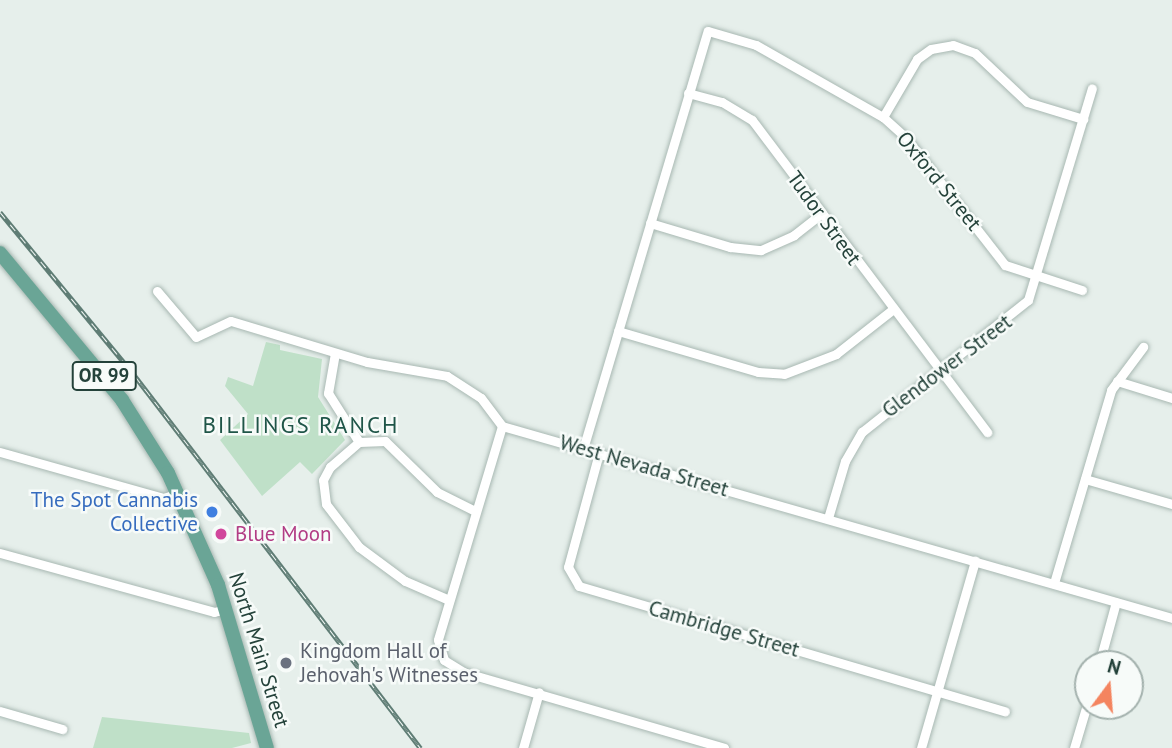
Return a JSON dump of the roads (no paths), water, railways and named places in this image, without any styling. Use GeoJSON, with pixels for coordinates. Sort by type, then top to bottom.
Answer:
{"type":"FeatureCollection","features":[{"type":"Feature","properties":{"kind":"main road","name":"North Main Street"},"geometry":{"type":"LineString","coordinates":[[0,253],[122,400],[178,493],[226,609],[267,748]]}},
{"type":"Feature","properties":{"kind":"street","name":"Oxford Street"},"geometry":{"type":"LineString","coordinates":[[688,93],[708,31],[756,45],[883,117],[906,138],[1005,265],[1082,290]]}},
{"type":"Feature","properties":{"kind":"street"},"geometry":{"type":"LineString","coordinates":[[883,117],[917,59],[931,49],[953,45],[975,53],[1027,102],[1083,119]]}},
{"type":"Feature","properties":{"kind":"street","name":"Glendower Street"},"geometry":{"type":"LineString","coordinates":[[828,518],[845,461],[862,432],[1022,309],[1036,276],[1092,88]]}},
{"type":"Feature","properties":{"kind":"street","name":"Tudor Street"},"geometry":{"type":"LineString","coordinates":[[688,93],[722,102],[752,120],[892,310],[987,432]]}},
{"type":"Feature","properties":{"kind":"street"},"geometry":{"type":"LineString","coordinates":[[583,449],[688,93]]}},
{"type":"Feature","properties":{"kind":"street"},"geometry":{"type":"LineString","coordinates":[[650,223],[730,247],[761,250],[794,235],[821,215]]}},
{"type":"Feature","properties":{"kind":"street"},"geometry":{"type":"LineString","coordinates":[[156,291],[196,337],[231,321],[335,353],[447,376],[481,398],[502,426],[449,600],[438,648],[447,664],[463,672],[724,748]]}},
{"type":"Feature","properties":{"kind":"street"},"geometry":{"type":"LineString","coordinates":[[618,331],[758,372],[784,374],[836,354],[892,310]]}},
{"type":"Feature","properties":{"kind":"street"},"geometry":{"type":"LineString","coordinates":[[1054,583],[1117,381],[1143,347]]}},
{"type":"Feature","properties":{"kind":"street"},"geometry":{"type":"LineString","coordinates":[[335,353],[328,393],[359,442]]}},
{"type":"Feature","properties":{"kind":"street"},"geometry":{"type":"LineString","coordinates":[[1117,381],[1172,398]]}},
{"type":"Feature","properties":{"kind":"street","name":"West Nevada Street"},"geometry":{"type":"LineString","coordinates":[[502,426],[1172,618]]}},
{"type":"Feature","properties":{"kind":"street"},"geometry":{"type":"LineString","coordinates":[[449,600],[405,581],[373,559],[326,505],[322,495],[325,473],[359,442],[391,443],[437,492],[475,510]]}},
{"type":"Feature","properties":{"kind":"street"},"geometry":{"type":"LineString","coordinates":[[0,452],[164,498],[178,493]]}},
{"type":"Feature","properties":{"kind":"street","name":"Cambridge Street"},"geometry":{"type":"LineString","coordinates":[[599,453],[568,567],[579,586],[1005,711]]}},
{"type":"Feature","properties":{"kind":"street"},"geometry":{"type":"LineString","coordinates":[[1085,479],[1172,504]]}},
{"type":"Feature","properties":{"kind":"street"},"geometry":{"type":"LineString","coordinates":[[0,552],[214,612],[226,609]]}},
{"type":"Feature","properties":{"kind":"street"},"geometry":{"type":"LineString","coordinates":[[921,748],[975,561]]}},
{"type":"Feature","properties":{"kind":"street"},"geometry":{"type":"LineString","coordinates":[[1103,650],[1116,602]]}},
{"type":"Feature","properties":{"kind":"street"},"geometry":{"type":"LineString","coordinates":[[523,748],[539,692]]}},
{"type":"Feature","properties":{"kind":"street"},"geometry":{"type":"LineString","coordinates":[[0,711],[62,729]]}},
{"type":"Feature","properties":{"kind":"street"},"geometry":{"type":"LineString","coordinates":[[1074,748],[1082,720]]}},
{"type":"Feature","properties":{"kind":"railway"},"geometry":{"type":"LineString","coordinates":[[0,212],[135,376],[420,748]]}},
{"type":"Feature","properties":{"kind":"place","name":"The Spot Cannabis Collective"},"geometry":{"type":"Point","coordinates":[212,512]}},
{"type":"Feature","properties":{"kind":"place","name":"Blue Moon"},"geometry":{"type":"Point","coordinates":[221,534]}},
{"type":"Feature","properties":{"kind":"place","name":"Kingdom Hall of Jehovah's Witnesses"},"geometry":{"type":"Point","coordinates":[286,663]}},
{"type":"Feature","properties":{"kind":"district","name":"BILLINGS RANCH"},"geometry":{"type":"Point","coordinates":[301,425]}}]}
